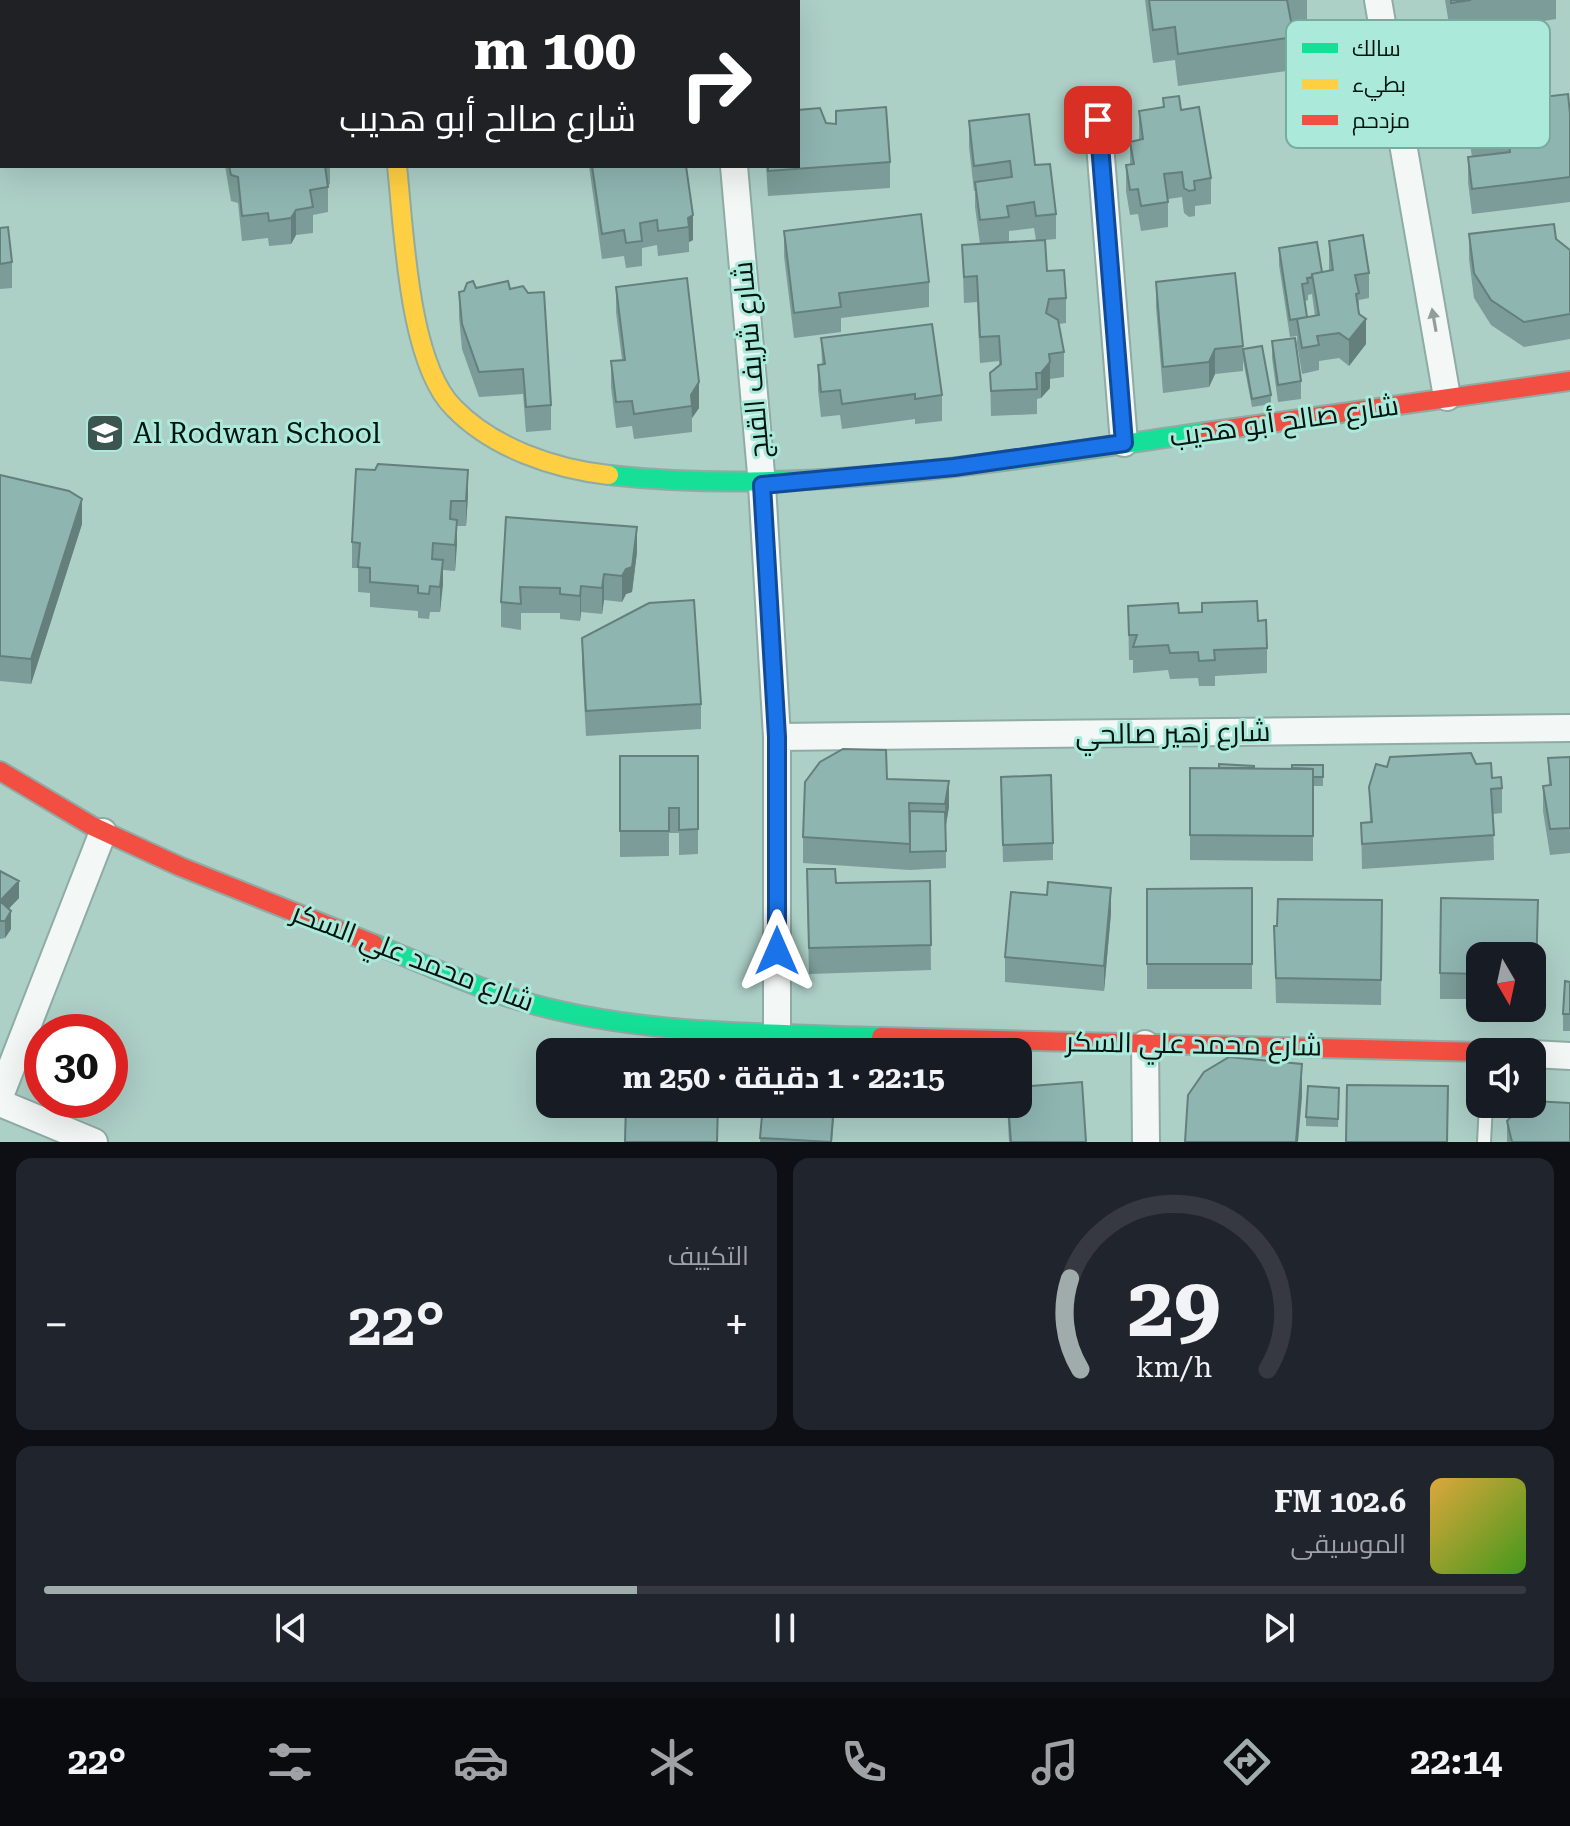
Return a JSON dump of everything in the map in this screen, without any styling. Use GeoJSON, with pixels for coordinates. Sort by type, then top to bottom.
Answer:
{"type":"FeatureCollection","features":[{"type":"Feature","properties":{"kind":"street"},"geometry":{"type":"LineString","coordinates":[[1378,0],[1381,20]]}},
{"type":"Feature","properties":{"kind":"street"},"geometry":{"type":"LineString","coordinates":[[1098,120],[1124,443]]}},
{"type":"Feature","properties":{"kind":"street"},"geometry":{"type":"LineString","coordinates":[[1404,148],[1447,397]]}},
{"type":"Feature","properties":{"kind":"street","name":"شارع صالح أبو هديب"},"geometry":{"type":"LineString","coordinates":[[397,168],[410,277],[434,382],[455,410],[511,452],[551,465],[688,484],[762,485],[954,467],[1570,381]]}},
{"type":"Feature","properties":{"kind":"street","name":"شارع شريف القبج"},"geometry":{"type":"LineString","coordinates":[[734,168],[762,485],[777,737],[777,1034]]}},
{"type":"Feature","properties":{"kind":"street","name":"شارع زهير صالحي"},"geometry":{"type":"LineString","coordinates":[[777,737],[1570,728]]}},
{"type":"Feature","properties":{"kind":"street","name":"شارع محمد علي السكر"},"geometry":{"type":"LineString","coordinates":[[0,771],[103,832],[181,867],[506,996],[547,1008],[649,1025],[777,1034],[1466,1052]]}},
{"type":"Feature","properties":{"kind":"street"},"geometry":{"type":"LineString","coordinates":[[0,1096],[103,832]]}},
{"type":"Feature","properties":{"kind":"street"},"geometry":{"type":"LineString","coordinates":[[1145,1044],[1146,1142]]}},
{"type":"Feature","properties":{"kind":"street"},"geometry":{"type":"LineString","coordinates":[[1546,1055],[1570,1056]]}},
{"type":"Feature","properties":{"kind":"street"},"geometry":{"type":"LineString","coordinates":[[0,1103],[94,1142]]}},
{"type":"Feature","properties":{"kind":"lane"},"geometry":{"type":"LineString","coordinates":[[1484,1142],[1485,1118]]}},
{"type":"Feature","properties":{"kind":"building"},"geometry":{"type":"Polygon","coordinates":[[[1149,0],[1287,0],[1291,20],[1286,20],[1286,38],[1178,54],[1175,27],[1153,30],[1149,0]]]}},
{"type":"Feature","properties":{"kind":"building"},"geometry":{"type":"Polygon","coordinates":[[[1568,94],[1570,177],[1472,189],[1468,157],[1510,152],[1510,148],[1550,148],[1550,96],[1568,94]]]}},
{"type":"Feature","properties":{"kind":"building"},"geometry":{"type":"Polygon","coordinates":[[[1179,96],[1181,110],[1199,107],[1211,178],[1194,181],[1195,190],[1189,191],[1184,188],[1182,172],[1164,174],[1168,202],[1141,206],[1138,189],[1130,190],[1126,165],[1134,164],[1130,142],[1143,139],[1139,111],[1164,107],[1163,98],[1179,96]]]}},
{"type":"Feature","properties":{"kind":"building"},"geometry":{"type":"Polygon","coordinates":[[[886,107],[890,162],[768,171],[768,168],[800,168],[800,110],[820,108],[826,123],[836,124],[836,111],[886,107]]]}},
{"type":"Feature","properties":{"kind":"building"},"geometry":{"type":"Polygon","coordinates":[[[1029,114],[1035,165],[1050,164],[1056,214],[1036,216],[1034,202],[1007,206],[1009,217],[980,220],[975,182],[1012,177],[1010,161],[974,166],[969,121],[1029,114]]]}},
{"type":"Feature","properties":{"kind":"building"},"geometry":{"type":"Polygon","coordinates":[[[229,168],[325,168],[328,187],[310,190],[313,207],[296,210],[291,218],[269,221],[268,213],[242,216],[238,177],[231,175],[229,168]]]}},
{"type":"Feature","properties":{"kind":"building"},"geometry":{"type":"Polygon","coordinates":[[[592,168],[686,168],[693,215],[688,218],[689,227],[658,231],[657,220],[640,223],[642,241],[626,243],[624,230],[602,234],[592,168]]]}},
{"type":"Feature","properties":{"kind":"building"},"geometry":{"type":"Polygon","coordinates":[[[921,214],[929,282],[839,293],[841,307],[794,313],[784,231],[921,214]]]}},
{"type":"Feature","properties":{"kind":"building"},"geometry":{"type":"Polygon","coordinates":[[[1554,224],[1556,239],[1570,250],[1570,314],[1524,322],[1491,300],[1474,273],[1469,234],[1554,224]]]}},
{"type":"Feature","properties":{"kind":"building"},"geometry":{"type":"Polygon","coordinates":[[[8,227],[12,262],[0,264],[0,228],[8,227]]]}},
{"type":"Feature","properties":{"kind":"building"},"geometry":{"type":"Polygon","coordinates":[[[1363,235],[1369,273],[1355,275],[1359,314],[1366,319],[1349,340],[1339,333],[1317,336],[1319,345],[1302,348],[1297,319],[1319,315],[1312,274],[1333,270],[1329,241],[1363,235]]]}},
{"type":"Feature","properties":{"kind":"building"},"geometry":{"type":"Polygon","coordinates":[[[1045,240],[1047,271],[1064,270],[1066,298],[1049,299],[1046,313],[1058,320],[1064,352],[1049,354],[1050,362],[1041,373],[1036,373],[1037,389],[991,391],[990,373],[1001,364],[999,336],[980,337],[977,276],[964,277],[962,245],[1045,240]]]}},
{"type":"Feature","properties":{"kind":"building"},"geometry":{"type":"Polygon","coordinates":[[[1317,242],[1322,272],[1312,274],[1307,278],[1308,283],[1302,284],[1307,317],[1290,320],[1279,248],[1317,242]]]}},
{"type":"Feature","properties":{"kind":"building"},"geometry":{"type":"Polygon","coordinates":[[[1235,273],[1243,346],[1215,349],[1209,362],[1163,367],[1156,282],[1235,273]]]}},
{"type":"Feature","properties":{"kind":"building"},"geometry":{"type":"Polygon","coordinates":[[[687,278],[699,382],[691,395],[692,406],[634,414],[632,401],[616,402],[611,361],[625,360],[616,287],[687,278]]]}},
{"type":"Feature","properties":{"kind":"building"},"geometry":{"type":"Polygon","coordinates":[[[473,281],[476,288],[508,281],[510,289],[523,286],[528,293],[544,292],[551,405],[526,407],[523,369],[479,372],[462,324],[459,292],[473,281]]]}},
{"type":"Feature","properties":{"kind":"building"},"geometry":{"type":"Polygon","coordinates":[[[932,324],[942,395],[915,399],[915,394],[842,404],[840,390],[821,392],[818,365],[825,364],[821,338],[932,324]]]}},
{"type":"Feature","properties":{"kind":"building"},"geometry":{"type":"Polygon","coordinates":[[[1295,338],[1301,381],[1278,385],[1272,341],[1295,338]]]}},
{"type":"Feature","properties":{"kind":"building"},"geometry":{"type":"Polygon","coordinates":[[[1262,346],[1271,395],[1252,399],[1243,349],[1262,346]]]}},
{"type":"Feature","properties":{"kind":"building"},"geometry":{"type":"Polygon","coordinates":[[[378,464],[468,470],[466,501],[451,501],[450,519],[457,520],[455,545],[433,543],[432,559],[443,560],[440,587],[430,586],[429,594],[418,593],[418,586],[370,582],[370,568],[358,567],[360,543],[352,542],[356,469],[375,470],[378,464]]]}},
{"type":"Feature","properties":{"kind":"building"},"geometry":{"type":"Polygon","coordinates":[[[0,475],[69,491],[82,499],[31,659],[0,656],[0,475]]]}},
{"type":"Feature","properties":{"kind":"building"},"geometry":{"type":"Polygon","coordinates":[[[506,517],[637,527],[632,567],[626,569],[622,576],[604,574],[602,588],[581,586],[580,596],[560,594],[560,588],[520,587],[521,604],[501,602],[506,517]]]}},
{"type":"Feature","properties":{"kind":"building"},"geometry":{"type":"Polygon","coordinates":[[[694,600],[701,704],[586,711],[582,638],[649,603],[694,600]]]}},
{"type":"Feature","properties":{"kind":"building"},"geometry":{"type":"Polygon","coordinates":[[[1257,601],[1258,621],[1266,620],[1267,648],[1214,650],[1215,660],[1199,661],[1198,652],[1170,653],[1168,645],[1133,647],[1137,635],[1129,635],[1128,606],[1178,603],[1179,613],[1202,612],[1202,603],[1257,601]]]}},
{"type":"Feature","properties":{"kind":"building"},"geometry":{"type":"Polygon","coordinates":[[[843,749],[886,750],[887,779],[949,781],[945,804],[909,803],[910,844],[803,837],[805,782],[820,762],[843,749]]]}},
{"type":"Feature","properties":{"kind":"building"},"geometry":{"type":"Polygon","coordinates":[[[1471,753],[1476,764],[1491,763],[1492,778],[1501,777],[1502,788],[1491,789],[1494,835],[1362,844],[1361,823],[1372,822],[1369,787],[1376,764],[1387,767],[1390,757],[1471,753]]]}},
{"type":"Feature","properties":{"kind":"building"},"geometry":{"type":"Polygon","coordinates":[[[620,756],[698,756],[698,829],[679,830],[679,808],[669,808],[669,831],[620,831],[620,756]]]}},
{"type":"Feature","properties":{"kind":"building"},"geometry":{"type":"Polygon","coordinates":[[[1570,757],[1570,828],[1550,829],[1543,786],[1551,785],[1548,758],[1570,757]]]}},
{"type":"Feature","properties":{"kind":"building"},"geometry":{"type":"Polygon","coordinates":[[[1219,764],[1254,766],[1254,768],[1219,768],[1219,764]]]}},
{"type":"Feature","properties":{"kind":"building"},"geometry":{"type":"Polygon","coordinates":[[[1292,765],[1323,765],[1323,777],[1313,777],[1313,769],[1292,768],[1292,765]]]}},
{"type":"Feature","properties":{"kind":"building"},"geometry":{"type":"Polygon","coordinates":[[[1190,768],[1313,769],[1313,836],[1190,835],[1190,768]]]}},
{"type":"Feature","properties":{"kind":"building"},"geometry":{"type":"Polygon","coordinates":[[[1051,775],[1053,843],[1003,845],[1001,777],[1051,775]]]}},
{"type":"Feature","properties":{"kind":"building"},"geometry":{"type":"Polygon","coordinates":[[[910,811],[945,812],[946,851],[910,852],[910,811]]]}},
{"type":"Feature","properties":{"kind":"building"},"geometry":{"type":"Polygon","coordinates":[[[807,869],[835,869],[836,883],[930,881],[931,945],[809,948],[807,869]]]}},
{"type":"Feature","properties":{"kind":"building"},"geometry":{"type":"Polygon","coordinates":[[[0,871],[19,881],[0,901],[0,871]]]}},
{"type":"Feature","properties":{"kind":"building"},"geometry":{"type":"Polygon","coordinates":[[[1048,882],[1111,888],[1104,966],[1005,957],[1011,892],[1047,895],[1048,882]]]}},
{"type":"Feature","properties":{"kind":"building"},"geometry":{"type":"Polygon","coordinates":[[[1252,888],[1252,964],[1147,964],[1147,889],[1252,888]]]}},
{"type":"Feature","properties":{"kind":"building"},"geometry":{"type":"Polygon","coordinates":[[[1441,898],[1538,900],[1537,942],[1466,942],[1466,974],[1440,973],[1441,898]]]}},
{"type":"Feature","properties":{"kind":"building"},"geometry":{"type":"Polygon","coordinates":[[[1278,899],[1382,900],[1381,980],[1276,978],[1274,926],[1277,926],[1278,899]]]}},
{"type":"Feature","properties":{"kind":"building"},"geometry":{"type":"Polygon","coordinates":[[[0,901],[11,911],[5,921],[0,921],[0,901]]]}},
{"type":"Feature","properties":{"kind":"building"},"geometry":{"type":"Polygon","coordinates":[[[1565,981],[1570,982],[1570,1014],[1563,1014],[1565,981]]]}},
{"type":"Feature","properties":{"kind":"building"},"geometry":{"type":"Polygon","coordinates":[[[1229,1057],[1302,1064],[1296,1142],[1185,1142],[1188,1095],[1204,1072],[1229,1057]]]}},
{"type":"Feature","properties":{"kind":"building"},"geometry":{"type":"Polygon","coordinates":[[[1082,1082],[1086,1142],[1011,1142],[1009,1118],[1032,1118],[1032,1086],[1082,1082]]]}},
{"type":"Feature","properties":{"kind":"building"},"geometry":{"type":"Polygon","coordinates":[[[1347,1085],[1448,1086],[1447,1142],[1346,1142],[1347,1085]]]}},
{"type":"Feature","properties":{"kind":"building"},"geometry":{"type":"Polygon","coordinates":[[[1308,1086],[1339,1088],[1338,1119],[1306,1117],[1308,1086]]]}},
{"type":"Feature","properties":{"kind":"building"},"geometry":{"type":"Polygon","coordinates":[[[1546,1102],[1570,1103],[1570,1142],[1512,1142],[1507,1121],[1510,1118],[1546,1118],[1546,1102]]]}},
{"type":"Feature","properties":{"kind":"building"},"geometry":{"type":"Polygon","coordinates":[[[626,1118],[718,1118],[717,1142],[625,1142],[626,1118]]]}},
{"type":"Feature","properties":{"kind":"building"},"geometry":{"type":"Polygon","coordinates":[[[762,1118],[833,1118],[831,1142],[760,1138],[762,1118]]]}},
{"type":"Feature","properties":{"kind":"traffic: fast"},"geometry":{"type":"LineString","coordinates":[[609,475],[684,481],[759,482],[834,478],[983,464],[1206,432]]}},
{"type":"Feature","properties":{"kind":"traffic: fast"},"geometry":{"type":"LineString","coordinates":[[374,944],[505,996],[597,1018],[691,1030],[881,1037]]}},
{"type":"Feature","properties":{"kind":"traffic: slow"},"geometry":{"type":"LineString","coordinates":[[397,168],[411,294],[427,360],[439,387],[454,408],[470,422],[506,445],[546,462],[609,475]]}},
{"type":"Feature","properties":{"kind":"traffic: jam"},"geometry":{"type":"LineString","coordinates":[[1206,432],[1570,381]]}},
{"type":"Feature","properties":{"kind":"traffic: jam"},"geometry":{"type":"LineString","coordinates":[[0,771],[92,826],[181,867],[374,944]]}},
{"type":"Feature","properties":{"kind":"traffic: jam"},"geometry":{"type":"LineString","coordinates":[[881,1037],[1466,1052]]}},
{"type":"Feature","properties":{"kind":"place","name":"Al Rodwan School"},"geometry":{"type":"Point","coordinates":[105,433]}},
{"type":"Feature","properties":{"kind":"route"},"geometry":{"type":"LineString","coordinates":[[777,951],[777,737],[762,485],[954,467],[1124,443],[1098,120]]}}]}
